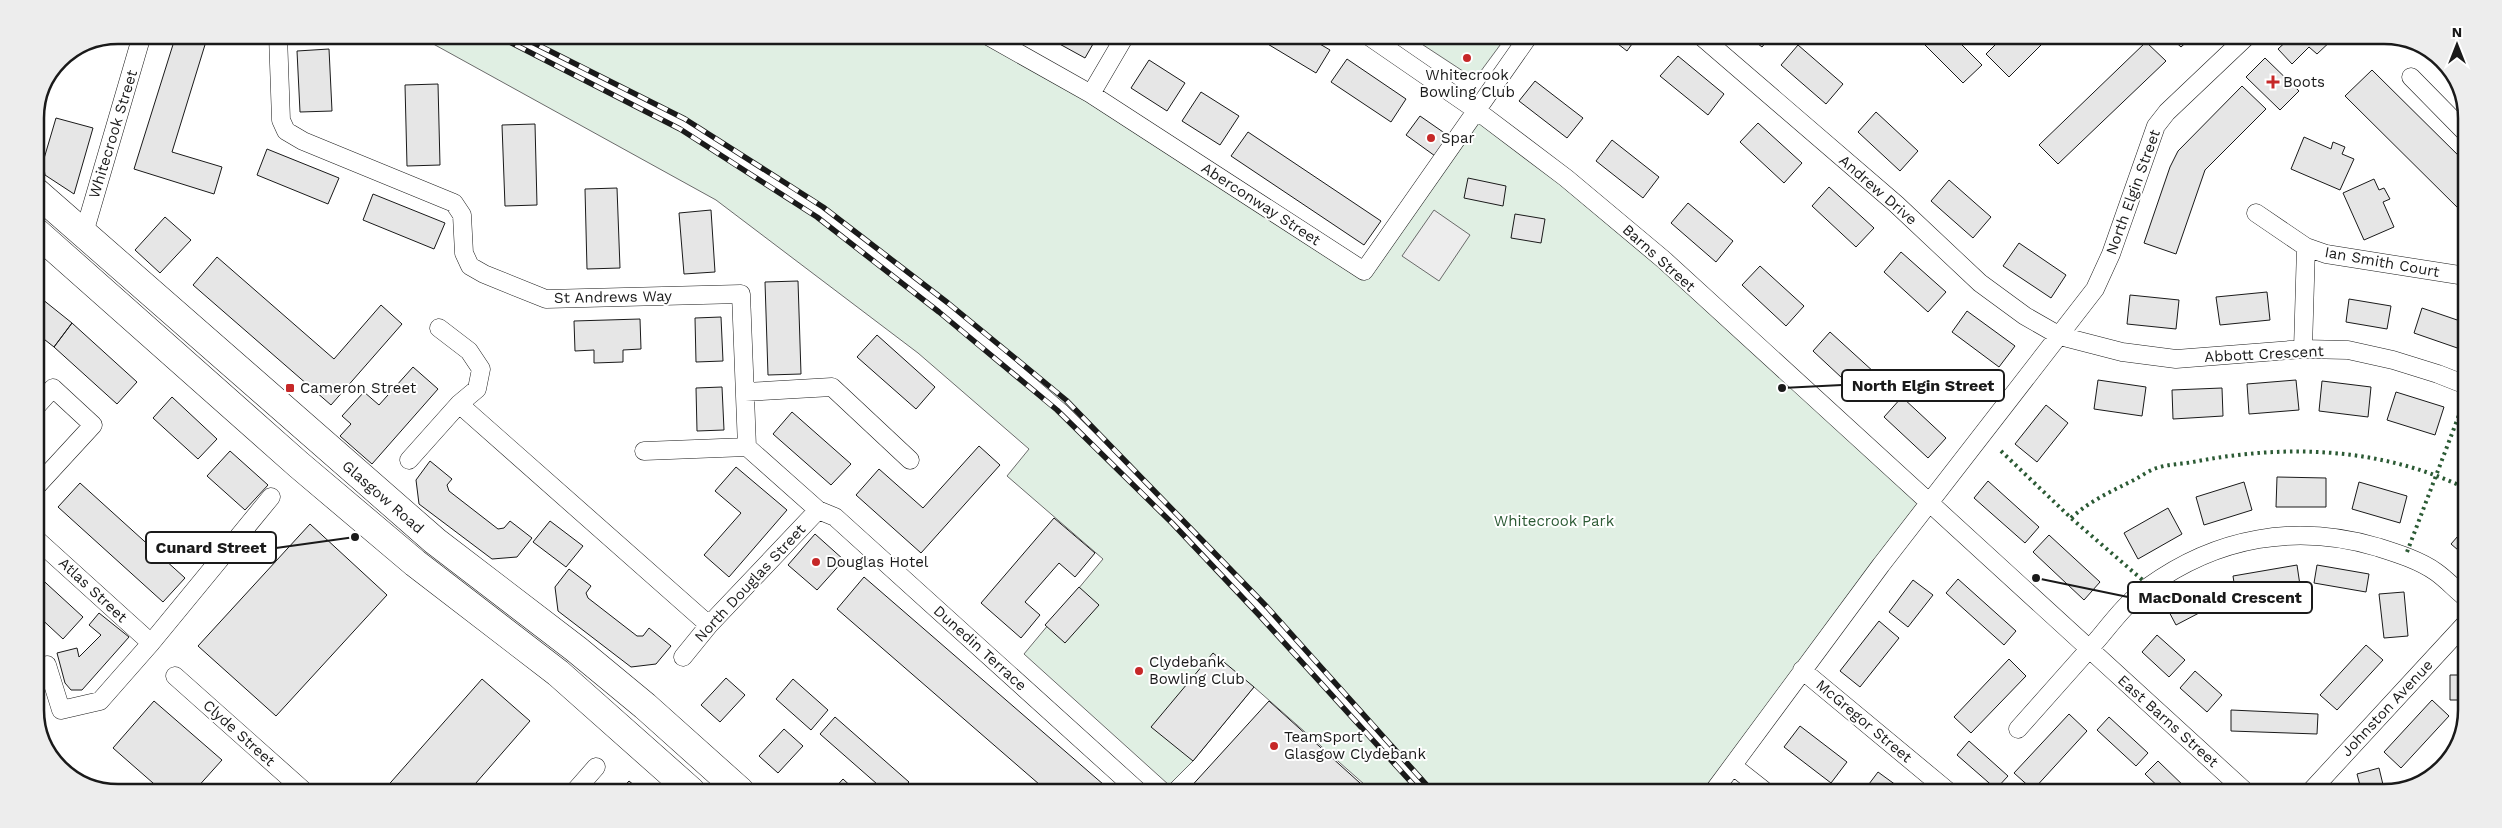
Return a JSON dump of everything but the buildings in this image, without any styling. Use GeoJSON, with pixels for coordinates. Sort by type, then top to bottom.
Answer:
{"type":"FeatureCollection","features":[{"type":"Feature","properties":{"kind":"main road","name":"Glasgow Road"},"geometry":{"type":"LineString","coordinates":[[44,199],[427,534],[576,649],[645,706],[732,784]]}},
{"type":"Feature","properties":{"kind":"main road","name":"Glasgow Road"},"geometry":{"type":"LineString","coordinates":[[44,238],[299,465],[415,563],[558,673],[683,784]]}},
{"type":"Feature","properties":{"kind":"street","name":"Whitecrook Street"},"geometry":{"type":"LineString","coordinates":[[84,233],[139,44]]}},
{"type":"Feature","properties":{"kind":"street","name":"St Andrews Way"},"geometry":{"type":"LineString","coordinates":[[278,44],[282,120],[286,131],[303,141],[454,203],[462,215],[464,253],[470,266],[484,274],[546,299],[740,294],[747,447]]}},
{"type":"Feature","properties":{"kind":"street","name":"Aberconway Street"},"geometry":{"type":"LineString","coordinates":[[1002,44],[1091,94],[1364,272],[1476,110]]}},
{"type":"Feature","properties":{"kind":"street"},"geometry":{"type":"LineString","coordinates":[[1091,94],[1120,44]]}},
{"type":"Feature","properties":{"kind":"street","name":"Barns Street"},"geometry":{"type":"LineString","coordinates":[[1380,44],[1476,110],[1566,178],[1664,260],[1930,503]]}},
{"type":"Feature","properties":{"kind":"street"},"geometry":{"type":"LineString","coordinates":[[1476,110],[1523,44]]}},
{"type":"Feature","properties":{"kind":"street","name":"Andrew Drive"},"geometry":{"type":"LineString","coordinates":[[1710,44],[1896,204],[1980,284],[2025,316],[2060,336]]}},
{"type":"Feature","properties":{"kind":"street","name":"North Elgin Street"},"geometry":{"type":"LineString","coordinates":[[1719,784],[1802,670],[2095,289],[2107,263],[2156,126],[2167,112],[2239,44]]}},
{"type":"Feature","properties":{"kind":"street"},"geometry":{"type":"LineString","coordinates":[[2410,77],[2458,125]]}},
{"type":"Feature","properties":{"kind":"street","name":"Ian Smith Court"},"geometry":{"type":"LineString","coordinates":[[2256,213],[2306,247],[2326,254],[2458,275]]}},
{"type":"Feature","properties":{"kind":"street","name":"Ian Smith Court"},"geometry":{"type":"LineString","coordinates":[[2304,349],[2306,247]]}},
{"type":"Feature","properties":{"kind":"street"},"geometry":{"type":"LineString","coordinates":[[409,460],[459,404],[477,389],[482,369],[469,351],[439,328]]}},
{"type":"Feature","properties":{"kind":"street","name":"Abbott Crescent"},"geometry":{"type":"LineString","coordinates":[[2060,336],[2122,352],[2176,359],[2304,349],[2348,350],[2393,360],[2458,382]]}},
{"type":"Feature","properties":{"kind":"street"},"geometry":{"type":"LineString","coordinates":[[744,392],[832,386],[910,460]]}},
{"type":"Feature","properties":{"kind":"street"},"geometry":{"type":"LineString","coordinates":[[44,398],[53,388],[93,425],[44,478]]}},
{"type":"Feature","properties":{"kind":"street"},"geometry":{"type":"LineString","coordinates":[[459,404],[709,625]]}},
{"type":"Feature","properties":{"kind":"street"},"geometry":{"type":"LineString","coordinates":[[644,451],[747,447],[818,510]]}},
{"type":"Feature","properties":{"kind":"street"},"geometry":{"type":"LineString","coordinates":[[47,664],[62,710],[100,701],[151,643],[271,497]]}},
{"type":"Feature","properties":{"kind":"street","name":"East Barns Street"},"geometry":{"type":"LineString","coordinates":[[1930,503],[2237,784]]}},
{"type":"Feature","properties":{"kind":"street","name":"North Douglas Street"},"geometry":{"type":"LineString","coordinates":[[683,657],[709,625],[818,510]]}},
{"type":"Feature","properties":{"kind":"street","name":"Dunedin Terrace"},"geometry":{"type":"LineString","coordinates":[[818,510],[835,517],[1130,784]]}},
{"type":"Feature","properties":{"kind":"street"},"geometry":{"type":"LineString","coordinates":[[2018,729],[2121,613],[2154,583],[2186,563],[2228,545],[2272,536],[2318,536],[2350,539],[2396,553],[2435,571],[2458,590]]}},
{"type":"Feature","properties":{"kind":"street","name":"Atlas Street"},"geometry":{"type":"LineString","coordinates":[[44,546],[151,643]]}},
{"type":"Feature","properties":{"kind":"street","name":"Johnston Avenue"},"geometry":{"type":"LineString","coordinates":[[2317,784],[2458,632]]}},
{"type":"Feature","properties":{"kind":"street","name":"McGregor Street"},"geometry":{"type":"LineString","coordinates":[[1802,670],[1938,784]]}},
{"type":"Feature","properties":{"kind":"street","name":"Clyde Street"},"geometry":{"type":"LineString","coordinates":[[176,676],[296,784]]}},
{"type":"Feature","properties":{"kind":"street"},"geometry":{"type":"LineString","coordinates":[[1733,766],[1756,784]]}},
{"type":"Feature","properties":{"kind":"street"},"geometry":{"type":"LineString","coordinates":[[581,784],[596,767]]}},
{"type":"Feature","properties":{"kind":"green space"},"geometry":{"type":"Polygon","coordinates":[[[433,44],[514,44],[680,129],[817,217],[939,312],[1057,410],[1172,523],[1259,615],[1413,784],[1364,784],[1254,687],[1193,761],[1168,784],[1024,654],[1103,559],[1007,476],[1029,449],[918,353],[716,200],[433,44]]]}},
{"type":"Feature","properties":{"kind":"green space","name":"Whitecrook Park"},"geometry":{"type":"Polygon","coordinates":[[[536,44],[1001,44],[1364,271],[1476,110],[1566,178],[1930,503],[1719,784],[1426,784],[1267,607],[1180,516],[1066,405],[948,303],[823,207],[685,119],[536,44]]]}},
{"type":"Feature","properties":{"kind":"green space","name":"Whitecrook Bowling Club"},"geometry":{"type":"Polygon","coordinates":[[[1422,44],[1501,44],[1475,79],[1422,44]]]}},
{"type":"Feature","properties":{"kind":"shaded area"},"geometry":{"type":"Polygon","coordinates":[[[1434,210],[1470,235],[1439,281],[1402,256],[1434,210]]]}},
{"type":"Feature","properties":{"kind":"railway"},"geometry":{"type":"LineString","coordinates":[[514,44],[680,129],[817,217],[939,312],[1057,410],[1172,523],[1259,615],[1413,784]]}},
{"type":"Feature","properties":{"kind":"railway"},"geometry":{"type":"LineString","coordinates":[[536,44],[685,119],[823,207],[948,303],[1066,400],[1267,607],[1426,784]]}},
{"type":"Feature","properties":{"kind":"hedge"},"geometry":{"type":"LineString","coordinates":[[2407,552],[2458,418]]}},
{"type":"Feature","properties":{"kind":"hedge"},"geometry":{"type":"LineString","coordinates":[[2001,451],[2071,518],[2146,583]]}},
{"type":"Feature","properties":{"kind":"hedge"},"geometry":{"type":"LineString","coordinates":[[2071,518],[2102,496],[2157,468],[2228,456],[2262,453],[2332,453],[2366,457],[2400,464],[2433,474],[2458,485]]}},
{"type":"Feature","properties":{"kind":"place","name":"Whitecrook Bowling Club"},"geometry":{"type":"Point","coordinates":[1467,58]}},
{"type":"Feature","properties":{"kind":"place","name":"Boots"},"geometry":{"type":"Point","coordinates":[2273,82]}},
{"type":"Feature","properties":{"kind":"place","name":"Spar"},"geometry":{"type":"Point","coordinates":[1431,138]}},
{"type":"Feature","properties":{"kind":"place","name":"Cameron Street"},"geometry":{"type":"Point","coordinates":[290,388]}},
{"type":"Feature","properties":{"kind":"place","name":"North Elgin Street"},"geometry":{"type":"Point","coordinates":[1782,388]}},
{"type":"Feature","properties":{"kind":"place","name":"Cunard Street"},"geometry":{"type":"Point","coordinates":[355,537]}},
{"type":"Feature","properties":{"kind":"place","name":"Douglas Hotel"},"geometry":{"type":"Point","coordinates":[816,562]}},
{"type":"Feature","properties":{"kind":"place","name":"MacDonald Crescent"},"geometry":{"type":"Point","coordinates":[2036,578]}},
{"type":"Feature","properties":{"kind":"place","name":"Clydebank Bowling Club"},"geometry":{"type":"Point","coordinates":[1139,671]}},
{"type":"Feature","properties":{"kind":"place","name":"TeamSport Glasgow Clydebank"},"geometry":{"type":"Point","coordinates":[1274,746]}}]}
